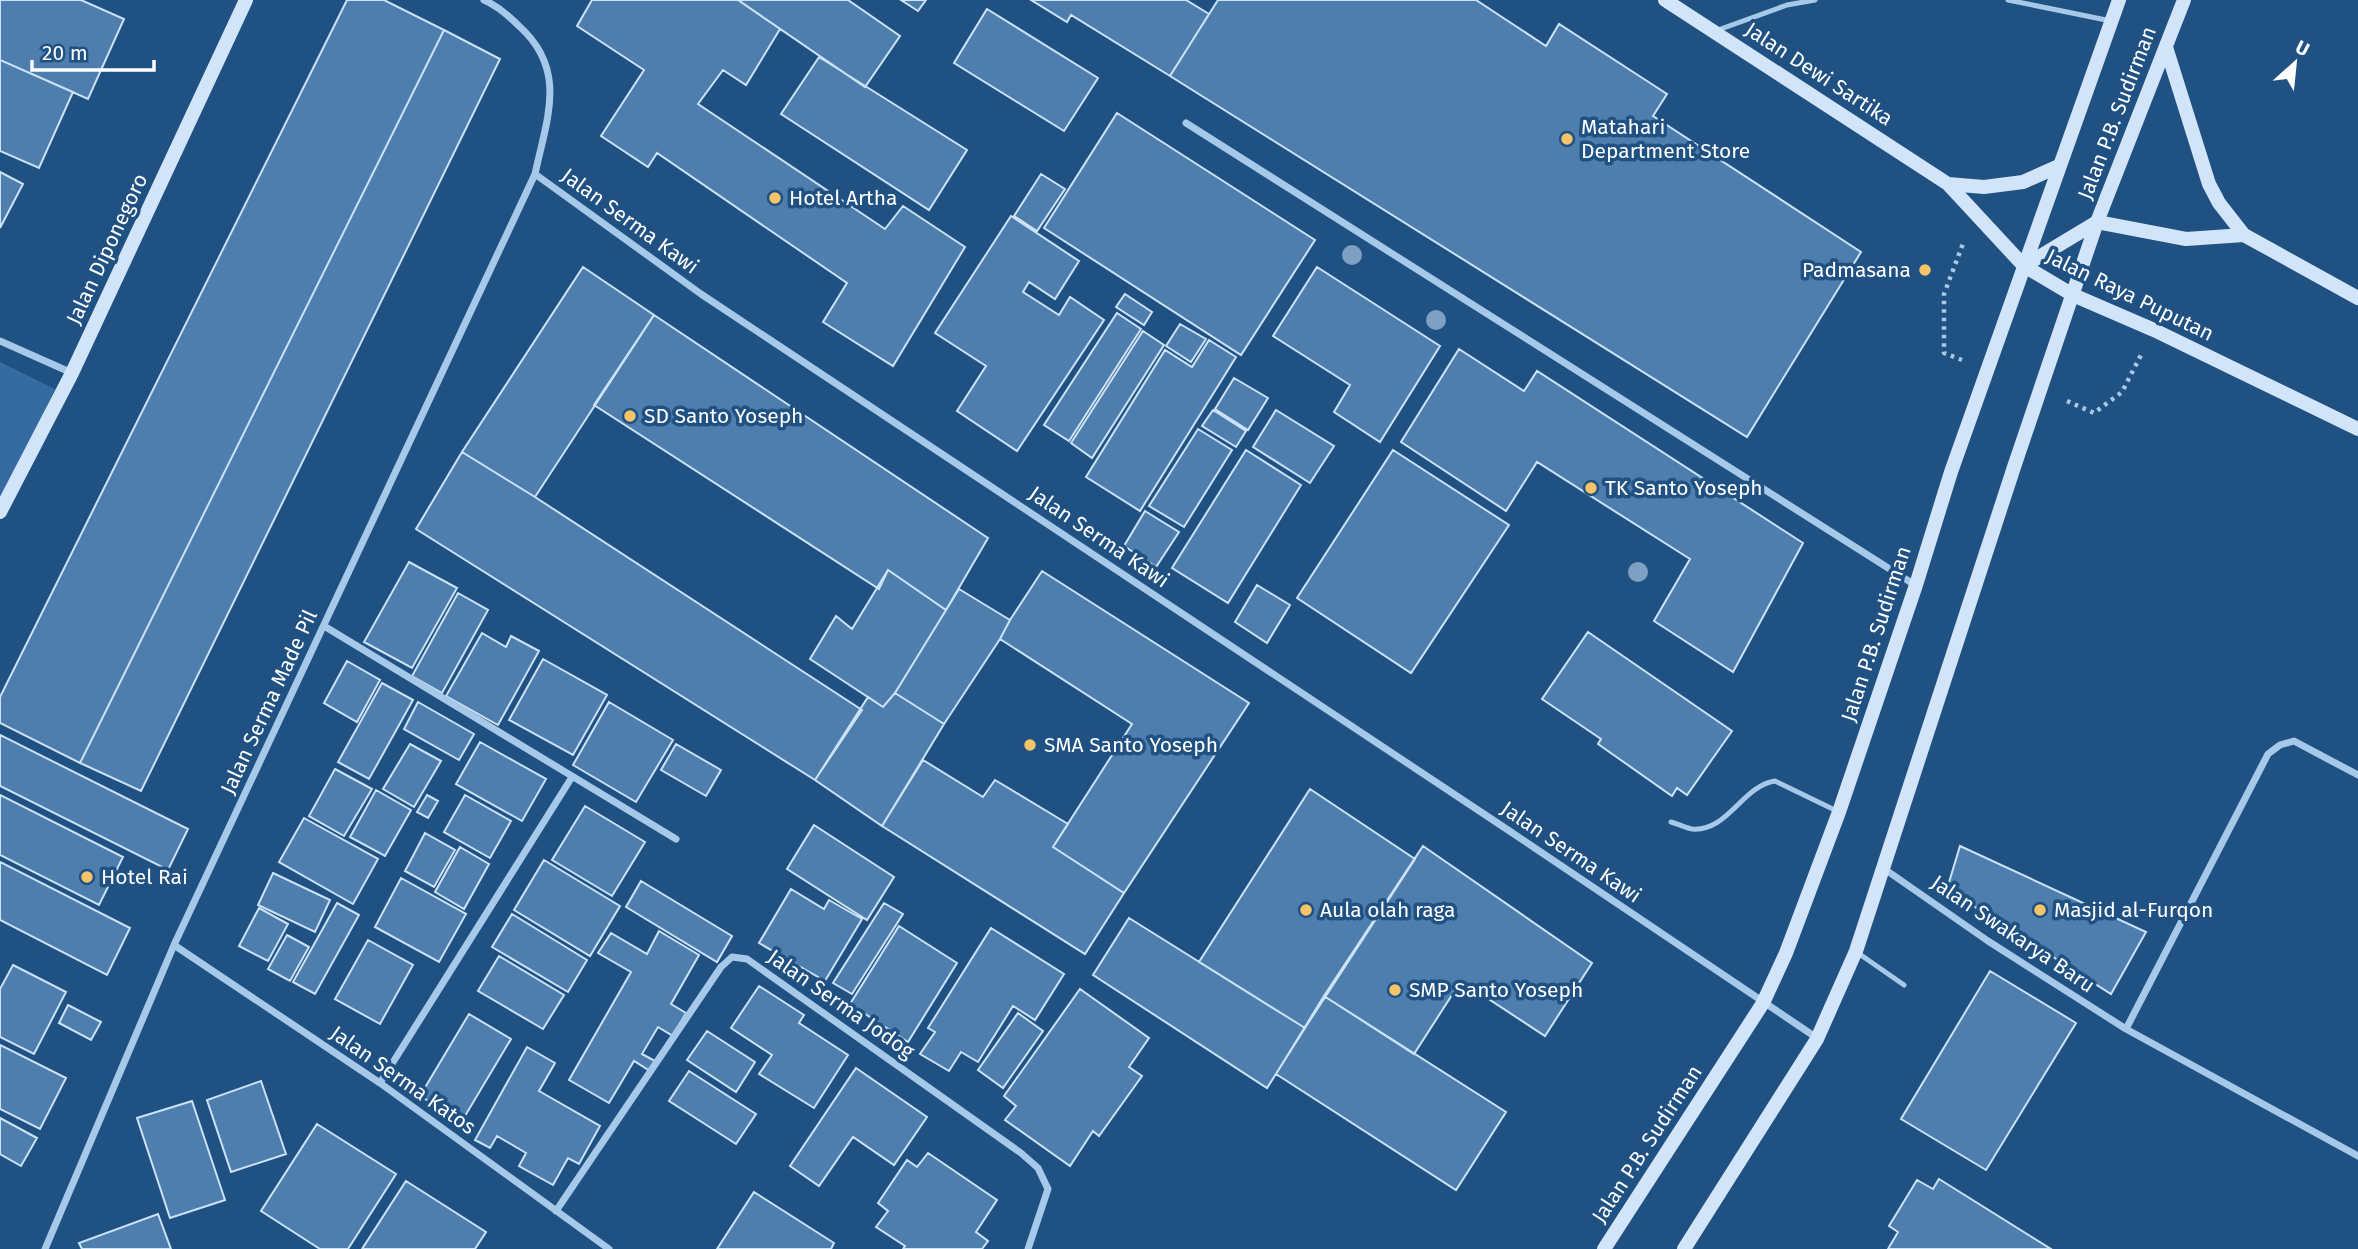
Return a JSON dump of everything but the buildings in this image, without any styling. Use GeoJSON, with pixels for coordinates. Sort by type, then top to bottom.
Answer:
{"type":"FeatureCollection","features":[{"type":"Feature","properties":{"kind":"main road","name":"Jalan Diponegoro"},"geometry":{"type":"LineString","coordinates":[[0,512],[72,373],[246,0]]}},
{"type":"Feature","properties":{"kind":"main road","name":"Jalan P.B. Sudirman"},"geometry":{"type":"LineString","coordinates":[[1604,1249],[1763,1003],[1786,953],[1839,812],[1916,586],[1951,472],[2119,0]]}},
{"type":"Feature","properties":{"kind":"main road","name":"Jalan P.B. Sudirman"},"geometry":{"type":"LineString","coordinates":[[1684,1249],[1817,1039],[1856,951],[2097,222],[2185,0]]}},
{"type":"Feature","properties":{"kind":"main road","name":"Jalan Dewi Sartika"},"geometry":{"type":"LineString","coordinates":[[1674,2],[1948,184],[2024,266]]}},
{"type":"Feature","properties":{"kind":"main road"},"geometry":{"type":"LineString","coordinates":[[2166,47],[2194,143],[2219,203],[2244,235],[2358,298]]}},
{"type":"Feature","properties":{"kind":"main road","name":"Jalan Dewi Sartika"},"geometry":{"type":"LineString","coordinates":[[1948,184],[1984,187],[2023,182],[2059,166]]}},
{"type":"Feature","properties":{"kind":"main road"},"geometry":{"type":"LineString","coordinates":[[2097,222],[2186,239],[2244,235]]}},
{"type":"Feature","properties":{"kind":"main road","name":"Jalan Raya Puputan"},"geometry":{"type":"LineString","coordinates":[[2097,222],[2024,266],[2073,295],[2154,330],[2358,429]]}},
{"type":"Feature","properties":{"kind":"street","name":"Jalan Serma Kawi"},"geometry":{"type":"LineString","coordinates":[[484,0],[498,6],[530,36],[548,64],[550,103],[535,174],[701,294],[1817,1039]]}},
{"type":"Feature","properties":{"kind":"street"},"geometry":{"type":"LineString","coordinates":[[1186,123],[1916,586]]}},
{"type":"Feature","properties":{"kind":"street","name":"Jalan Serma Made Pil"},"geometry":{"type":"LineString","coordinates":[[45,1249],[174,945],[535,174]]}},
{"type":"Feature","properties":{"kind":"street"},"geometry":{"type":"LineString","coordinates":[[0,341],[72,373]]}},
{"type":"Feature","properties":{"kind":"street"},"geometry":{"type":"LineString","coordinates":[[324,626],[676,839]]}},
{"type":"Feature","properties":{"kind":"street"},"geometry":{"type":"LineString","coordinates":[[2126,1029],[2268,754],[2280,745],[2294,741],[2358,775]]}},
{"type":"Feature","properties":{"kind":"street"},"geometry":{"type":"LineString","coordinates":[[380,1083],[572,777]]}},
{"type":"Feature","properties":{"kind":"street","name":"Jalan Swakarya Baru"},"geometry":{"type":"LineString","coordinates":[[1882,867],[1988,941],[2126,1029],[2358,1156]]}},
{"type":"Feature","properties":{"kind":"street","name":"Jalan Serma Katos"},"geometry":{"type":"LineString","coordinates":[[174,945],[380,1083],[609,1249]]}},
{"type":"Feature","properties":{"kind":"street","name":"Jalan Serma Jodog"},"geometry":{"type":"LineString","coordinates":[[556,1211],[721,967],[732,957],[747,959],[1021,1153],[1038,1168],[1048,1189],[1028,1249]]}},
{"type":"Feature","properties":{"kind":"lane"},"geometry":{"type":"LineString","coordinates":[[1715,31],[1787,5],[1815,0]]}},
{"type":"Feature","properties":{"kind":"lane"},"geometry":{"type":"LineString","coordinates":[[2008,0],[2111,21]]}},
{"type":"Feature","properties":{"kind":"lane"},"geometry":{"type":"LineString","coordinates":[[1671,822],[1693,829],[1716,825],[1764,783],[1775,781],[1839,812]]}},
{"type":"Feature","properties":{"kind":"lane"},"geometry":{"type":"LineString","coordinates":[[1856,951],[1904,985]]}},
{"type":"Feature","properties":{"kind":"path"},"geometry":{"type":"LineString","coordinates":[[1975,214],[1944,293],[1944,353],[1986,371]]}},
{"type":"Feature","properties":{"kind":"path"},"geometry":{"type":"LineString","coordinates":[[2040,389],[2094,413],[2122,392],[2154,330]]}},
{"type":"Feature","properties":{"kind":"shaded area"},"geometry":{"type":"Polygon","coordinates":[[[0,362],[55,389],[0,505],[0,362]]]}},
{"type":"Feature","properties":{"kind":"place","name":"Matahari Department Store"},"geometry":{"type":"Point","coordinates":[1567,139]}},
{"type":"Feature","properties":{"kind":"place","name":"Hotel Artha"},"geometry":{"type":"Point","coordinates":[775,198]}},
{"type":"Feature","properties":{"kind":"place","name":"Padmasana"},"geometry":{"type":"Point","coordinates":[1925,270]}},
{"type":"Feature","properties":{"kind":"place","name":"SD Santo Yoseph"},"geometry":{"type":"Point","coordinates":[630,416]}},
{"type":"Feature","properties":{"kind":"place","name":"TK Santo Yoseph"},"geometry":{"type":"Point","coordinates":[1591,488]}},
{"type":"Feature","properties":{"kind":"place","name":"SMA Santo Yoseph"},"geometry":{"type":"Point","coordinates":[1030,745]}},
{"type":"Feature","properties":{"kind":"place","name":"Hotel Rai"},"geometry":{"type":"Point","coordinates":[87,877]}},
{"type":"Feature","properties":{"kind":"place","name":"Aula olah raga"},"geometry":{"type":"Point","coordinates":[1306,910]}},
{"type":"Feature","properties":{"kind":"place","name":"Masjid al-Furqon"},"geometry":{"type":"Point","coordinates":[2040,910]}},
{"type":"Feature","properties":{"kind":"place","name":"SMP Santo Yoseph"},"geometry":{"type":"Point","coordinates":[1395,990]}}]}
